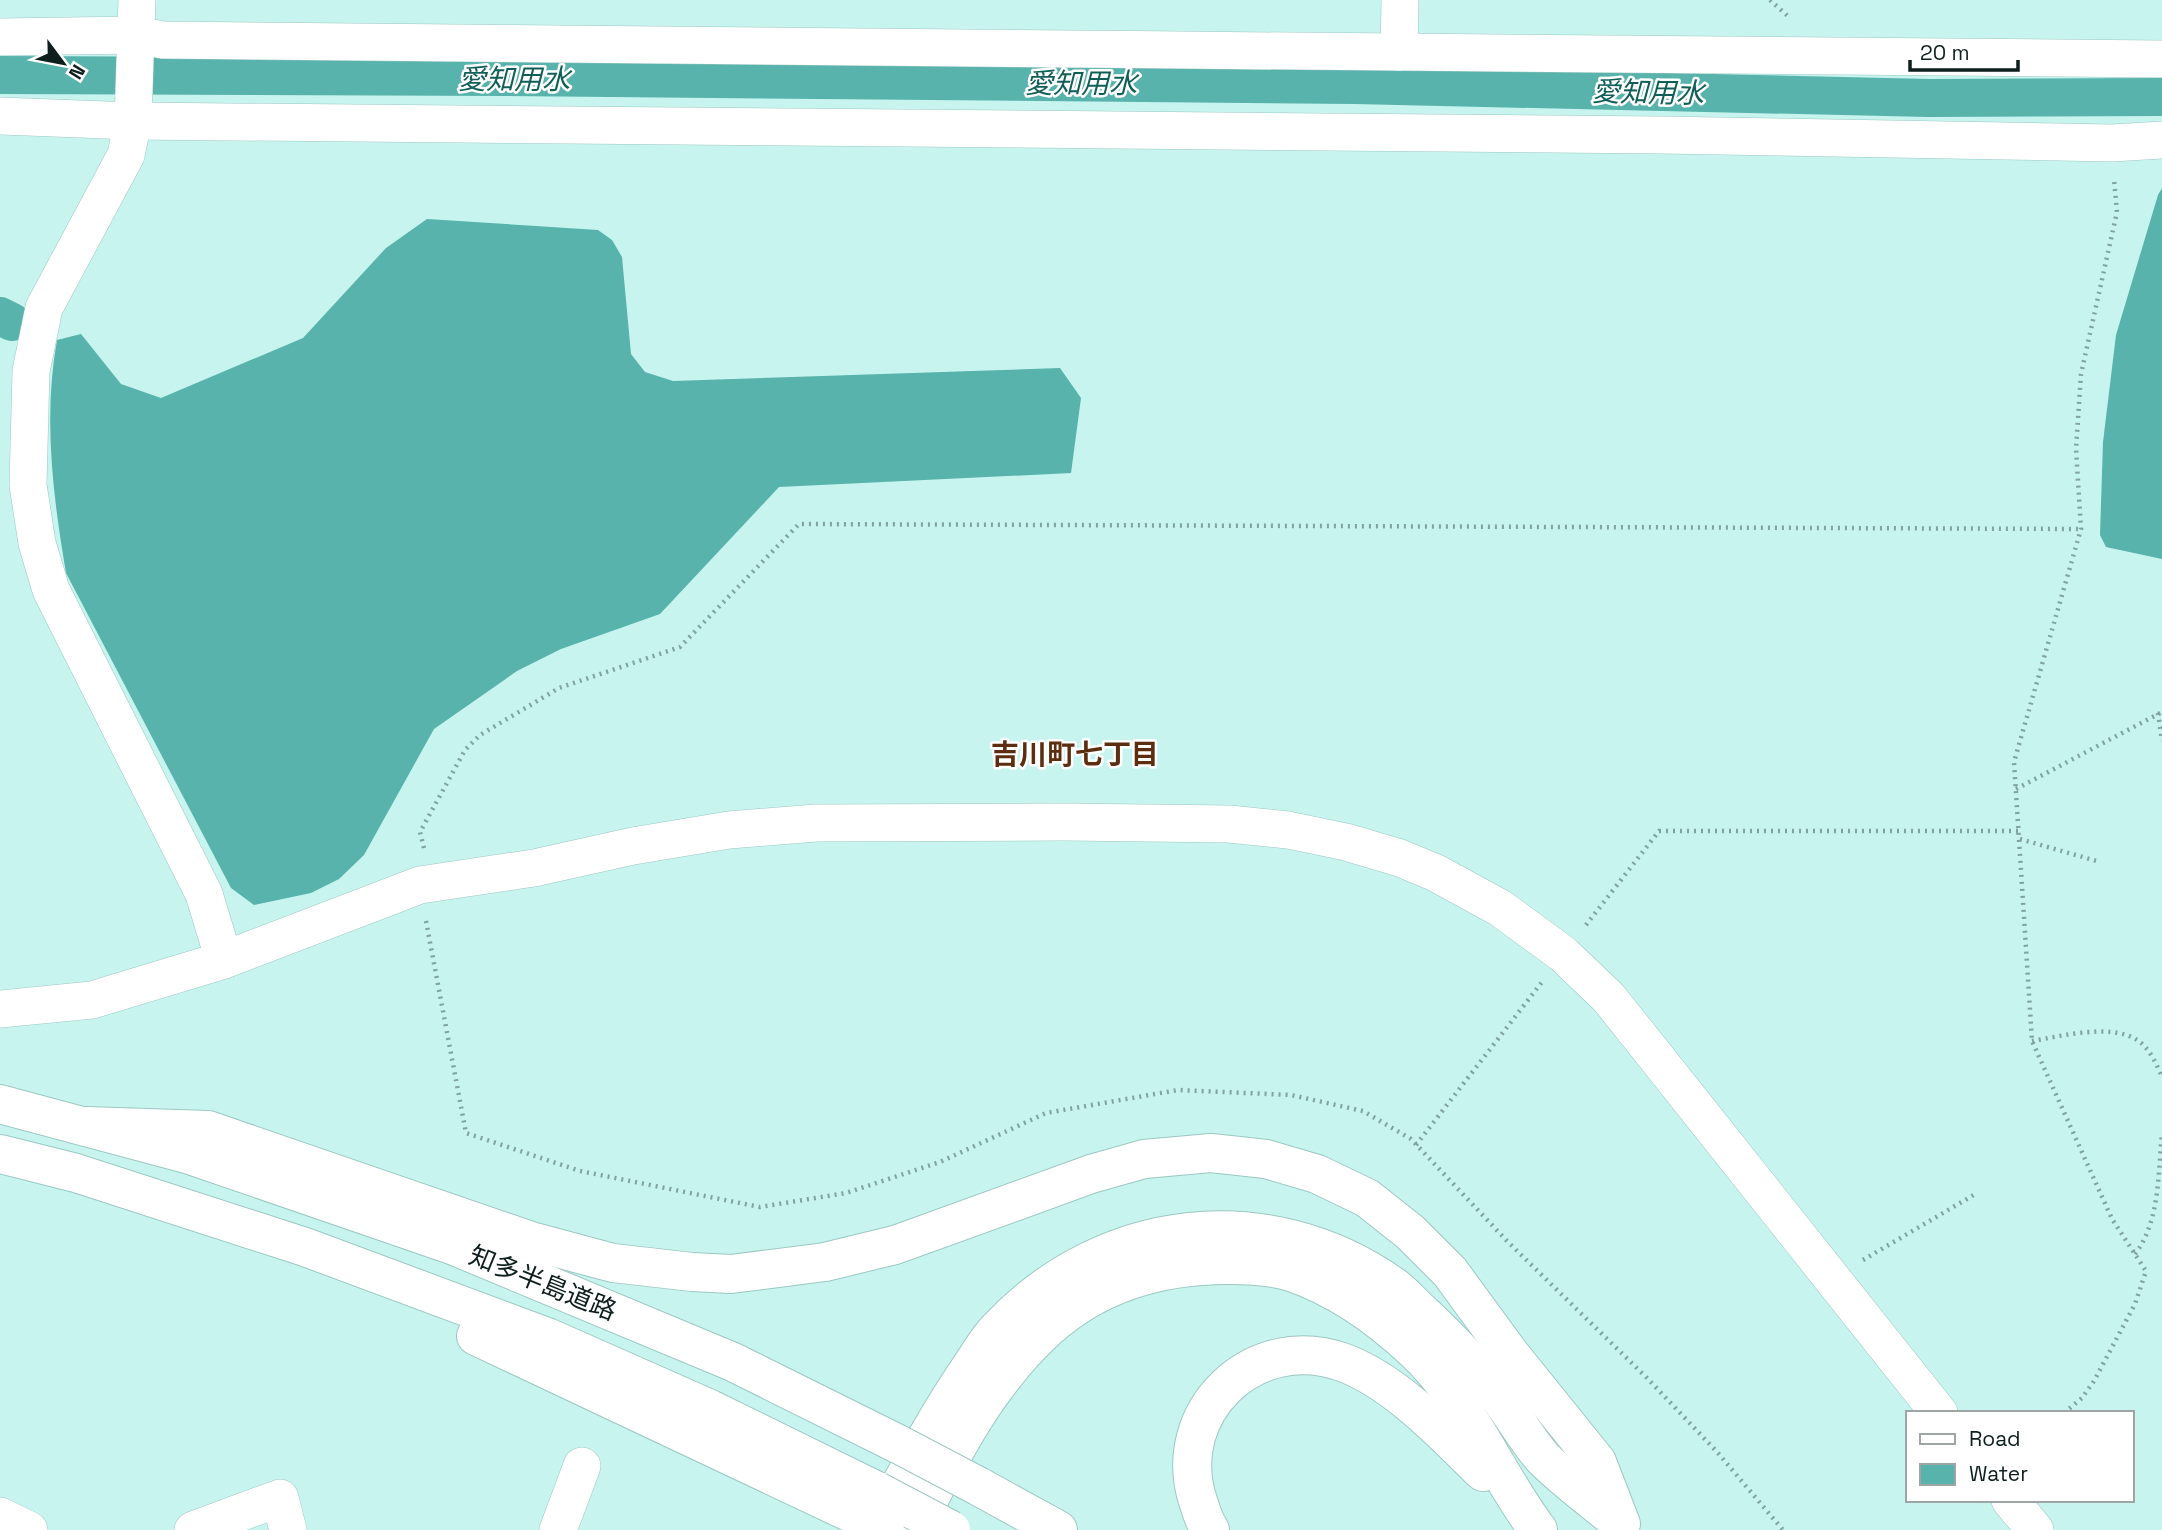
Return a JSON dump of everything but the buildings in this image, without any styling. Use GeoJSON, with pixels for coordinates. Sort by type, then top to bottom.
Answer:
{"type":"FeatureCollection","features":[{"type":"Feature","properties":{"kind":"highway","name":"知多半島道路"},"geometry":{"type":"LineString","coordinates":[[0,1104],[190,1155],[452,1245],[733,1362],[900,1445],[1058,1530]]}},
{"type":"Feature","properties":{"kind":"highway"},"geometry":{"type":"LineString","coordinates":[[87,1126],[208,1130],[531,1241],[613,1263],[731,1274],[825,1262],[895,1245],[1091,1174],[1144,1159],[1211,1153],[1266,1159],[1317,1174],[1367,1198],[1410,1231],[1450,1272],[1510,1354],[1597,1462],[1624,1527]]}},
{"type":"Feature","properties":{"kind":"highway","name":"知多半島道路"},"geometry":{"type":"LineString","coordinates":[[0,1154],[76,1174],[305,1247],[559,1343],[710,1409],[876,1517],[951,1530]]}},
{"type":"Feature","properties":{"kind":"highway"},"geometry":{"type":"LineString","coordinates":[[876,1517],[923,1440],[997,1329],[1047,1285],[1131,1243],[1190,1231],[1222,1228],[1290,1238],[1321,1247],[1394,1287],[1461,1350],[1496,1392],[1543,1457],[1624,1527]]}},
{"type":"Feature","properties":{"kind":"highway"},"geometry":{"type":"LineString","coordinates":[[914,1530],[949,1457],[980,1409],[1017,1359],[1048,1328],[1106,1289],[1178,1266],[1212,1265],[1255,1265],[1289,1272],[1322,1285],[1353,1302],[1386,1326],[1417,1353],[1448,1390],[1532,1521]]}},
{"type":"Feature","properties":{"kind":"highway"},"geometry":{"type":"LineString","coordinates":[[1210,1530],[1192,1482],[1194,1441],[1202,1415],[1221,1389],[1247,1371],[1292,1356],[1314,1356],[1341,1362],[1366,1373],[1421,1412],[1532,1521]]}},
{"type":"Feature","properties":{"kind":"street"},"geometry":{"type":"LineString","coordinates":[[1399,52],[1400,0]]}},
{"type":"Feature","properties":{"kind":"street"},"geometry":{"type":"LineString","coordinates":[[135,30],[133,121],[126,155],[44,308],[31,371],[28,485],[37,543],[51,590],[204,894],[224,960]]}},
{"type":"Feature","properties":{"kind":"street"},"geometry":{"type":"LineString","coordinates":[[0,37],[135,30],[163,40],[2162,59]]}},
{"type":"Feature","properties":{"kind":"street"},"geometry":{"type":"LineString","coordinates":[[0,116],[133,121],[1633,135],[2112,143],[2162,139]]}},
{"type":"Feature","properties":{"kind":"street"},"geometry":{"type":"LineString","coordinates":[[0,1009],[92,1000],[224,960],[432,883],[534,868],[634,846],[729,830],[816,823],[1228,824],[1288,830],[1346,842],[1400,858],[1437,873],[1500,908],[1563,954],[1609,998],[1938,1411]]}},
{"type":"Feature","properties":{"kind":"street"},"geometry":{"type":"LineString","coordinates":[[558,1530],[582,1466]]}},
{"type":"Feature","properties":{"kind":"street"},"geometry":{"type":"LineString","coordinates":[[193,1530],[280,1499],[288,1530]]}},
{"type":"Feature","properties":{"kind":"street"},"geometry":{"type":"LineString","coordinates":[[2012,1502],[2035,1530]]}},
{"type":"Feature","properties":{"kind":"street"},"geometry":{"type":"LineString","coordinates":[[0,1516],[29,1530]]}},
{"type":"Feature","properties":{"kind":"path"},"geometry":{"type":"LineString","coordinates":[[2066,1411],[2082,1398],[2094,1381],[2135,1304],[2146,1271],[2112,1219],[2032,1041],[2014,762],[2081,529],[2076,449],[2081,374],[2117,212],[2112,143]]}},
{"type":"Feature","properties":{"kind":"path"},"geometry":{"type":"LineString","coordinates":[[432,883],[420,832],[465,750],[480,735],[559,688],[680,647],[799,524],[2081,529]]}},
{"type":"Feature","properties":{"kind":"path"},"geometry":{"type":"LineString","coordinates":[[2016,789],[2160,713],[2162,741]]}},
{"type":"Feature","properties":{"kind":"path"},"geometry":{"type":"LineString","coordinates":[[1416,1145],[1659,831],[2018,831]]}},
{"type":"Feature","properties":{"kind":"path"},"geometry":{"type":"LineString","coordinates":[[2019,839],[2100,862]]}},
{"type":"Feature","properties":{"kind":"path"},"geometry":{"type":"LineString","coordinates":[[2032,1041],[2087,1033],[2119,1032],[2139,1041],[2156,1063],[2162,1077]]}},
{"type":"Feature","properties":{"kind":"path"},"geometry":{"type":"LineString","coordinates":[[2135,1254],[2145,1241],[2154,1205],[2162,1133]]}},
{"type":"Feature","properties":{"kind":"path"},"geometry":{"type":"LineString","coordinates":[[1833,1279],[1898,1237],[1977,1193]]}},
{"type":"Feature","properties":{"kind":"water"},"geometry":{"type":"Polygon","coordinates":[[[2162,188],[2162,559],[2106,547],[2100,535],[2103,442],[2116,335],[2162,188]]]}},
{"type":"Feature","properties":{"kind":"water"},"geometry":{"type":"Polygon","coordinates":[[[427,219],[598,230],[612,240],[622,257],[631,354],[645,372],[673,381],[1060,368],[1081,398],[1071,473],[779,487],[660,614],[561,649],[517,671],[434,729],[364,855],[339,879],[311,893],[254,905],[231,888],[66,573],[51,457],[51,398],[57,340],[81,334],[121,384],[161,398],[303,338],[386,248],[427,219]]]}},
{"type":"Feature","properties":{"kind":"waterway","name":"愛知用水"},"geometry":{"type":"LineString","coordinates":[[0,75],[1355,85],[1929,98],[2162,97]]}},
{"type":"Feature","properties":{"kind":"waterway"},"geometry":{"type":"LineString","coordinates":[[0,316],[12,322]]}},
{"type":"Feature","properties":{"kind":"district","name":"吉川町七丁目"},"geometry":{"type":"Point","coordinates":[1075,754]}}]}
